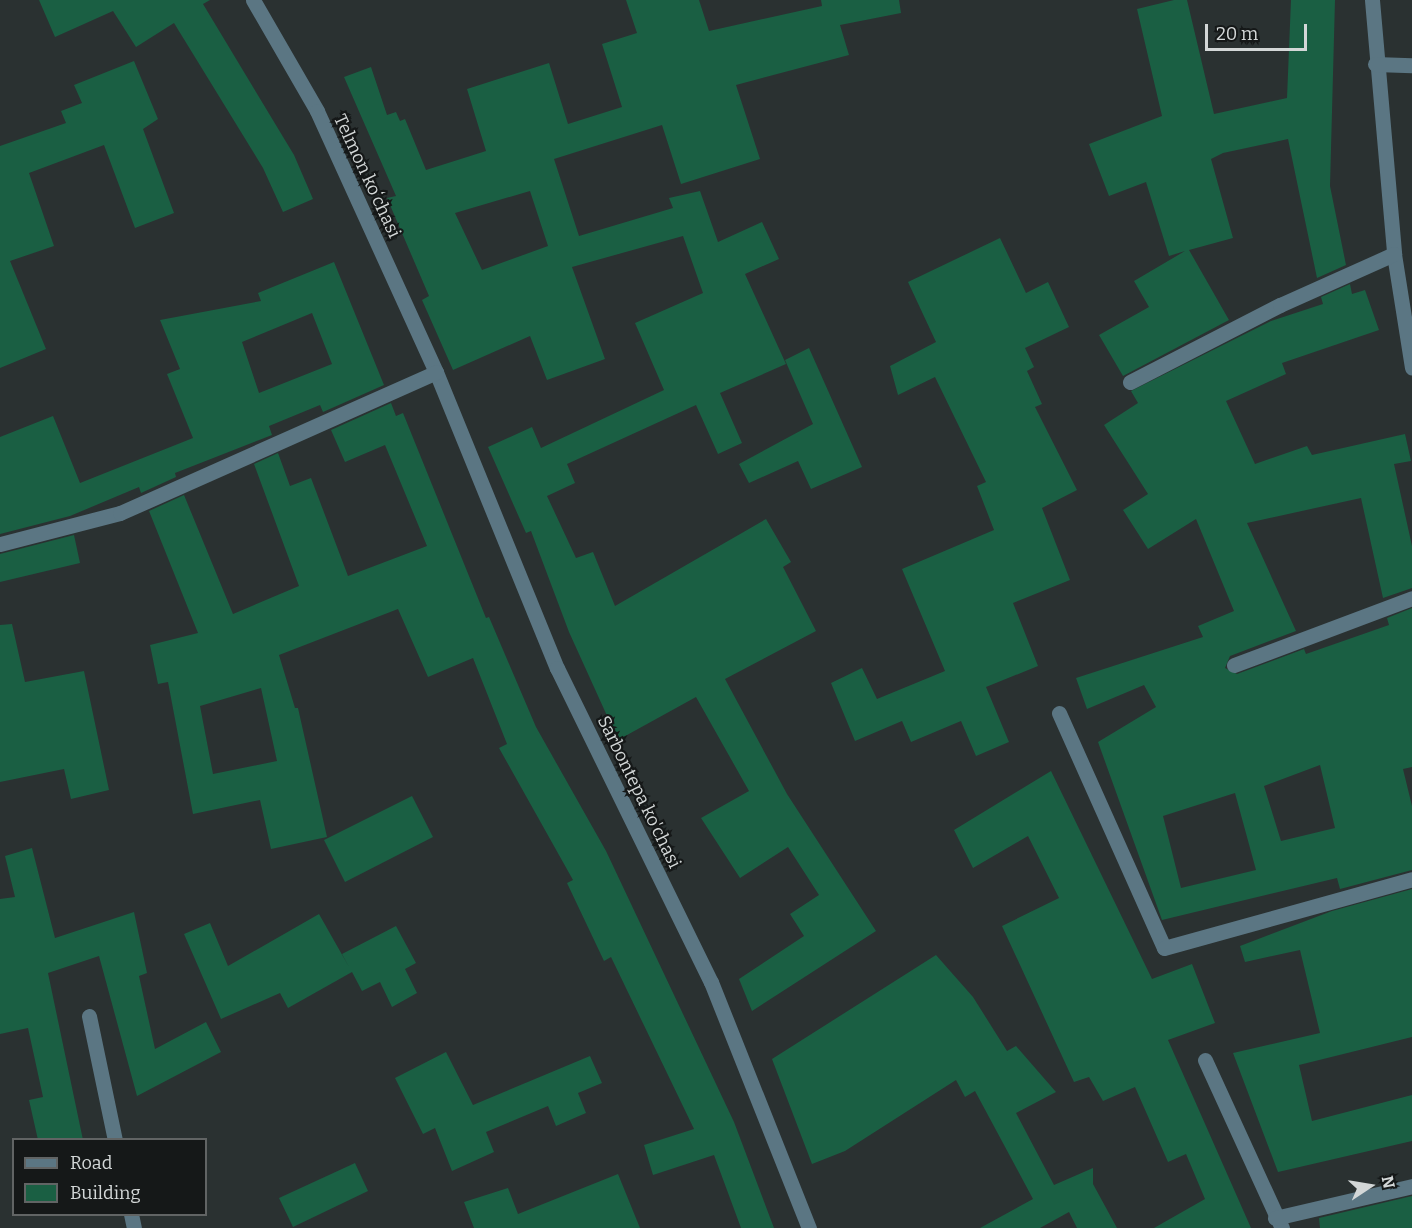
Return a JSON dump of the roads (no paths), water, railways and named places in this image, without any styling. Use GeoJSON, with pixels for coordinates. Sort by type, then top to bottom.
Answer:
{"type":"FeatureCollection","features":[{"type":"Feature","properties":{"kind":"street","name":"Telmon koʻchasi"},"geometry":{"type":"LineString","coordinates":[[253,0],[317,111],[436,372]]}},
{"type":"Feature","properties":{"kind":"street"},"geometry":{"type":"LineString","coordinates":[[1372,0],[1375,64],[1394,254],[1412,368]]}},
{"type":"Feature","properties":{"kind":"street"},"geometry":{"type":"LineString","coordinates":[[1375,64],[1412,65]]}},
{"type":"Feature","properties":{"kind":"street"},"geometry":{"type":"LineString","coordinates":[[1130,382],[1280,305],[1394,254]]}},
{"type":"Feature","properties":{"kind":"street"},"geometry":{"type":"LineString","coordinates":[[0,544],[120,513],[436,372]]}},
{"type":"Feature","properties":{"kind":"street","name":"Sarbontepa ko'chasi"},"geometry":{"type":"LineString","coordinates":[[436,372],[557,668],[711,982],[809,1228]]}},
{"type":"Feature","properties":{"kind":"street"},"geometry":{"type":"LineString","coordinates":[[1234,664],[1412,598]]}},
{"type":"Feature","properties":{"kind":"street"},"geometry":{"type":"LineString","coordinates":[[1059,713],[1164,948],[1412,879]]}},
{"type":"Feature","properties":{"kind":"street"},"geometry":{"type":"LineString","coordinates":[[89,1016],[115,1138]]}},
{"type":"Feature","properties":{"kind":"street"},"geometry":{"type":"LineString","coordinates":[[1205,1060],[1279,1223],[1412,1186]]}}]}
